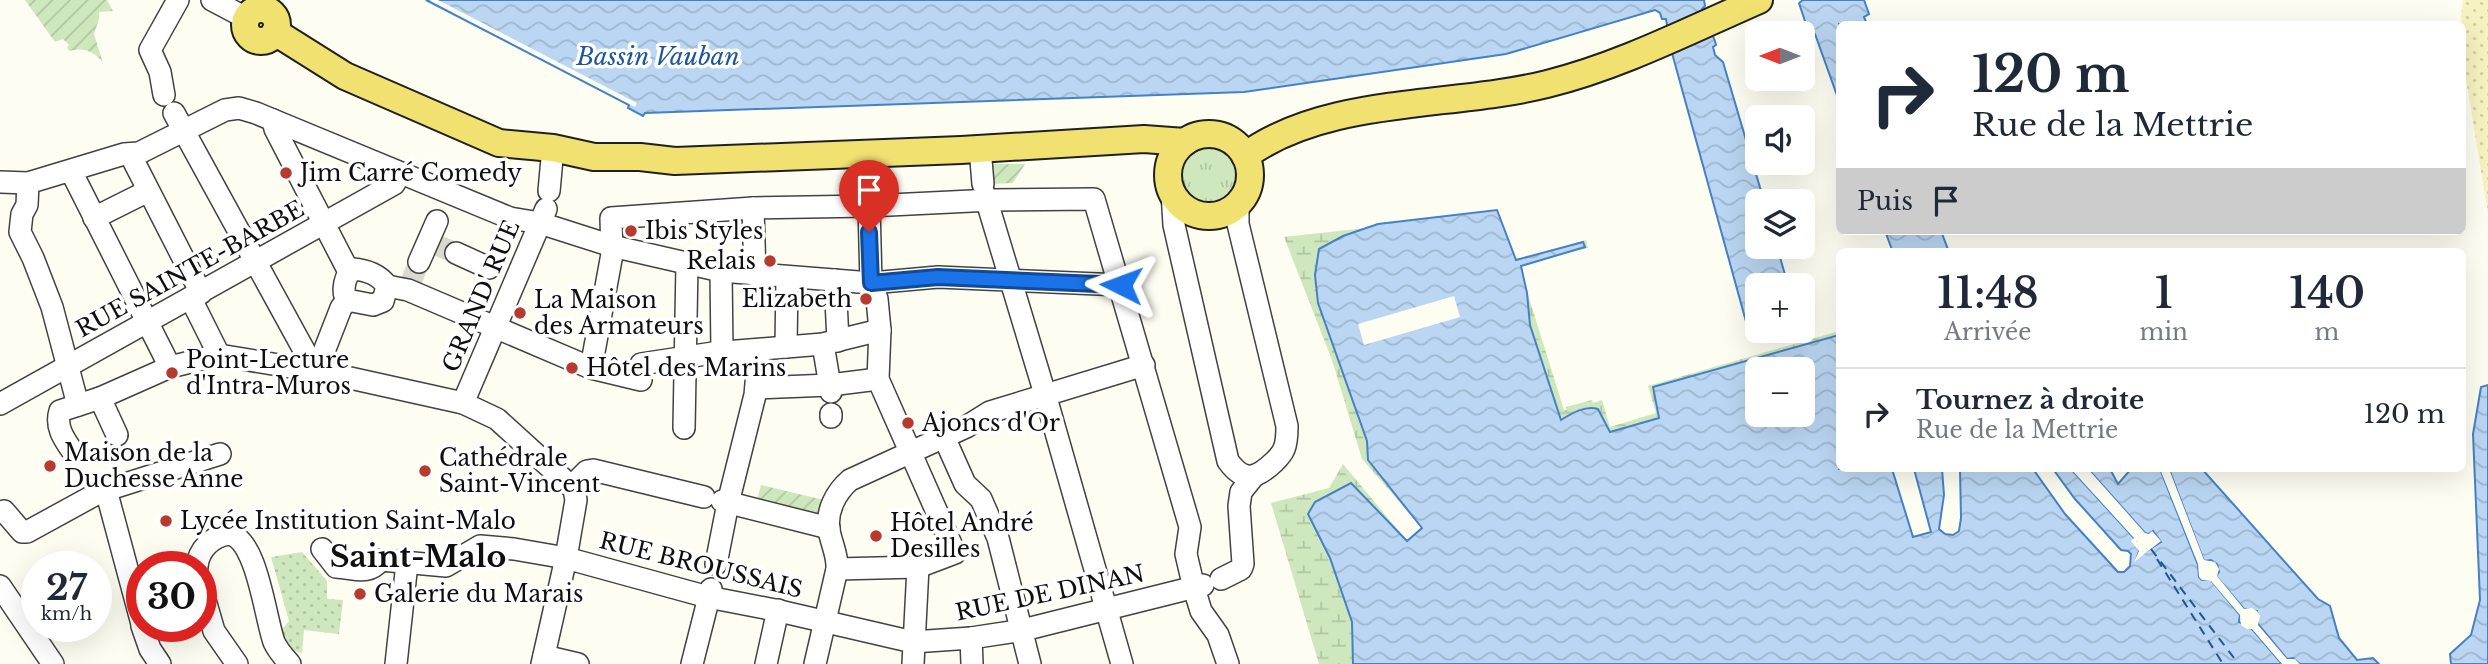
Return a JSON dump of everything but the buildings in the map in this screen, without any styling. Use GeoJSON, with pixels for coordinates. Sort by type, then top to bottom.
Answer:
{"type":"FeatureCollection","features":[{"type":"Feature","properties":{"kind":"main road"},"geometry":{"type":"LineString","coordinates":[[1245,156],[1260,145],[1291,131],[1333,118],[1545,85],[1606,65],[1759,0]]}},
{"type":"Feature","properties":{"kind":"main road"},"geometry":{"type":"LineString","coordinates":[[255,9],[247,32],[254,39],[268,39],[275,32],[345,76],[499,143],[554,148],[594,157],[640,157],[675,162],[950,151],[1144,138],[1185,142]]}},
{"type":"Feature","properties":{"kind":"main road"},"geometry":{"type":"LineString","coordinates":[[1153,140],[1170,179],[1183,207],[1199,215],[1218,216],[1238,205],[1250,181],[1249,164],[1231,141],[1218,135],[1197,136],[1185,142],[1175,153],[1170,179]]}},
{"type":"Feature","properties":{"kind":"street"},"geometry":{"type":"LineString","coordinates":[[192,0],[178,0],[150,50],[179,122],[316,372]]}},
{"type":"Feature","properties":{"kind":"street"},"geometry":{"type":"LineString","coordinates":[[212,0],[255,9]]}},
{"type":"Feature","properties":{"kind":"street"},"geometry":{"type":"LineString","coordinates":[[0,182],[28,183],[145,150],[179,122],[239,108],[400,174],[443,205],[510,218],[545,207],[612,246],[721,271],[871,283],[938,277],[1121,285]]}},
{"type":"Feature","properties":{"kind":"street"},"geometry":{"type":"LineString","coordinates":[[264,116],[275,129],[349,272],[344,292],[347,300]]}},
{"type":"Feature","properties":{"kind":"street","name":"GRAND' RUE"},"geometry":{"type":"LineString","coordinates":[[463,403],[497,328],[513,279],[545,207],[554,148]]}},
{"type":"Feature","properties":{"kind":"street"},"geometry":{"type":"LineString","coordinates":[[980,148],[985,193],[1122,664]]}},
{"type":"Feature","properties":{"kind":"street"},"geometry":{"type":"LineString","coordinates":[[130,154],[196,296],[219,355]]}},
{"type":"Feature","properties":{"kind":"street"},"geometry":{"type":"LineString","coordinates":[[71,171],[170,367]]}},
{"type":"Feature","properties":{"kind":"street","name":"RUE SAINTE-BARBE"},"geometry":{"type":"LineString","coordinates":[[0,404],[325,224],[394,184],[400,174]]}},
{"type":"Feature","properties":{"kind":"street"},"geometry":{"type":"LineString","coordinates":[[1170,179],[1174,225],[1228,461],[1242,476],[1253,477]]}},
{"type":"Feature","properties":{"kind":"street"},"geometry":{"type":"LineString","coordinates":[[28,183],[27,205],[22,214],[20,232],[52,307],[78,405]]}},
{"type":"Feature","properties":{"kind":"street"},"geometry":{"type":"LineString","coordinates":[[94,218],[148,191]]}},
{"type":"Feature","properties":{"kind":"street"},"geometry":{"type":"LineString","coordinates":[[591,368],[598,340],[612,246],[611,218],[753,208],[869,206],[985,193],[1094,199],[1190,527],[1186,554],[1206,584],[1200,611],[1218,635],[1228,664]]}},
{"type":"Feature","properties":{"kind":"street"},"geometry":{"type":"LineString","coordinates":[[387,286],[413,278],[431,243],[443,205]]}},
{"type":"Feature","properties":{"kind":"street"},"geometry":{"type":"LineString","coordinates":[[1206,584],[1241,569],[1241,492],[1253,477],[1264,470],[1285,448],[1287,426],[1238,224],[1238,205]]}},
{"type":"Feature","properties":{"kind":"street"},"geometry":{"type":"LineString","coordinates":[[837,569],[918,567],[955,553],[878,379],[880,330],[877,299],[871,283],[869,206]]}},
{"type":"Feature","properties":{"kind":"street"},"geometry":{"type":"LineString","coordinates":[[753,208],[755,275]]}},
{"type":"Feature","properties":{"kind":"street"},"geometry":{"type":"LineString","coordinates":[[456,253],[489,268]]}},
{"type":"Feature","properties":{"kind":"street"},"geometry":{"type":"LineString","coordinates":[[684,428],[687,264]]}},
{"type":"Feature","properties":{"kind":"street"},"geometry":{"type":"LineString","coordinates":[[349,272],[356,269],[377,275],[387,286]]}},
{"type":"Feature","properties":{"kind":"street"},"geometry":{"type":"LineString","coordinates":[[721,271],[722,352]]}},
{"type":"Feature","properties":{"kind":"street"},"geometry":{"type":"LineString","coordinates":[[413,278],[497,328],[591,368],[641,372],[685,356],[831,342],[880,330]]}},
{"type":"Feature","properties":{"kind":"street"},"geometry":{"type":"LineString","coordinates":[[786,347],[787,278]]}},
{"type":"Feature","properties":{"kind":"street"},"geometry":{"type":"LineString","coordinates":[[830,389],[835,280]]}},
{"type":"Feature","properties":{"kind":"street"},"geometry":{"type":"LineString","coordinates":[[347,300],[378,304],[385,298],[387,286]]}},
{"type":"Feature","properties":{"kind":"street"},"geometry":{"type":"LineString","coordinates":[[316,372],[341,308],[347,300]]}},
{"type":"Feature","properties":{"kind":"street"},"geometry":{"type":"LineString","coordinates":[[716,564],[718,500],[756,388],[759,350]]}},
{"type":"Feature","properties":{"kind":"street"},"geometry":{"type":"LineString","coordinates":[[73,452],[60,432],[58,414],[170,367],[219,355],[463,403],[497,419],[573,487],[576,500],[566,558],[543,660],[575,664]]}},
{"type":"Feature","properties":{"kind":"street"},"geometry":{"type":"LineString","coordinates":[[814,664],[838,561],[829,528],[835,496],[850,480],[944,437],[990,412],[1144,365]]}},
{"type":"Feature","properties":{"kind":"street"},"geometry":{"type":"LineString","coordinates":[[756,388],[830,389],[878,379]]}},
{"type":"Feature","properties":{"kind":"street"},"geometry":{"type":"LineString","coordinates":[[100,398],[117,435]]}},
{"type":"Feature","properties":{"kind":"street"},"geometry":{"type":"LineString","coordinates":[[944,437],[965,484],[981,499],[1004,556],[1030,664]]}},
{"type":"Feature","properties":{"kind":"street"},"geometry":{"type":"LineString","coordinates":[[4,511],[22,533],[106,490],[220,454]]}},
{"type":"Feature","properties":{"kind":"street"},"geometry":{"type":"LineString","coordinates":[[573,487],[587,471],[593,470],[829,528]]}},
{"type":"Feature","properties":{"kind":"street"},"geometry":{"type":"LineString","coordinates":[[106,490],[126,565]]}},
{"type":"Feature","properties":{"kind":"street"},"geometry":{"type":"LineString","coordinates":[[202,551],[209,542],[223,535],[234,535],[240,539],[251,557],[275,644],[290,664]]}},
{"type":"Feature","properties":{"kind":"street","name":"RUE BROUSSAIS"},"geometry":{"type":"LineString","coordinates":[[407,563],[446,566],[484,546],[566,558],[824,622]]}},
{"type":"Feature","properties":{"kind":"street"},"geometry":{"type":"LineString","coordinates":[[323,549],[336,566],[367,570],[373,569],[381,560],[407,563],[396,664]]}},
{"type":"Feature","properties":{"kind":"street"},"geometry":{"type":"LineString","coordinates":[[913,664],[918,567]]}},
{"type":"Feature","properties":{"kind":"street","name":"RUE DE DINAN"},"geometry":{"type":"LineString","coordinates":[[824,622],[913,642],[971,638],[1023,630],[1206,584]]}},
{"type":"Feature","properties":{"kind":"street"},"geometry":{"type":"LineString","coordinates":[[0,586],[53,664]]}},
{"type":"Feature","properties":{"kind":"street"},"geometry":{"type":"LineString","coordinates":[[692,664],[710,593]]}},
{"type":"Feature","properties":{"kind":"street"},"geometry":{"type":"LineString","coordinates":[[766,664],[778,610]]}},
{"type":"Feature","properties":{"kind":"street"},"geometry":{"type":"LineString","coordinates":[[217,635],[237,664]]}},
{"type":"Feature","properties":{"kind":"street"},"geometry":{"type":"LineString","coordinates":[[971,638],[972,664]]}},
{"type":"Feature","properties":{"kind":"street"},"geometry":{"type":"LineString","coordinates":[[148,642],[160,664]]}},
{"type":"Feature","properties":{"kind":"green space"},"geometry":{"type":"Polygon","coordinates":[[[25,0],[107,0],[113,11],[99,12],[94,34],[103,63],[88,51],[70,51],[67,48],[69,45],[63,39],[55,42],[25,0]]]}},
{"type":"Feature","properties":{"kind":"green space"},"geometry":{"type":"Polygon","coordinates":[[[1208,142],[1225,147],[1233,155],[1238,172],[1233,189],[1225,197],[1208,202],[1191,197],[1183,189],[1178,172],[1183,155],[1191,147],[1208,142]]]}},
{"type":"Feature","properties":{"kind":"green space"},"geometry":{"type":"Polygon","coordinates":[[[990,164],[1025,164],[1013,183],[992,184],[990,164]]]}},
{"type":"Feature","properties":{"kind":"green space"},"geometry":{"type":"Polygon","coordinates":[[[1494,214],[1513,261],[1586,240],[1588,248],[1521,265],[1521,272],[1564,410],[1567,410],[1566,407],[1592,400],[1593,403],[1602,400],[1610,427],[1656,413],[1648,386],[1745,358],[1745,427],[1815,427],[1815,357],[1749,357],[1797,343],[1815,343],[1815,338],[1836,332],[1836,465],[1431,534],[1424,664],[1319,664],[1271,503],[1329,488],[1343,464],[1407,541],[1422,528],[1362,459],[1332,360],[1284,237],[1494,214]]]}},
{"type":"Feature","properties":{"kind":"green space"},"geometry":{"type":"Polygon","coordinates":[[[761,485],[824,500],[820,517],[757,500],[761,485]]]}},
{"type":"Feature","properties":{"kind":"green space"},"geometry":{"type":"Polygon","coordinates":[[[302,552],[327,581],[327,599],[343,600],[339,634],[304,630],[302,653],[290,650],[280,632],[289,621],[271,557],[302,552]]]}},
{"type":"Feature","properties":{"kind":"sand"},"geometry":{"type":"Polygon","coordinates":[[[2463,0],[2488,0],[2488,213],[2466,79],[2466,21],[2461,21],[2463,0]]]}},
{"type":"Feature","properties":{"kind":"water","name":"Bassin Vauban"},"geometry":{"type":"Polygon","coordinates":[[[426,0],[1704,0],[1705,6],[1702,9],[1715,41],[1715,55],[1723,62],[1745,137],[1745,175],[1756,175],[1760,189],[1745,189],[1745,259],[1780,259],[1785,273],[1745,273],[1745,318],[1672,53],[1666,19],[1662,19],[1660,13],[1655,10],[1506,54],[1244,92],[645,113],[643,116],[628,108],[629,105],[426,0]]]}},
{"type":"Feature","properties":{"kind":"water"},"geometry":{"type":"Polygon","coordinates":[[[1803,0],[1864,0],[1869,14],[1864,17],[1866,21],[1836,21],[1836,93],[1815,34],[1815,21],[1805,21],[1799,3],[1803,0]]]}},
{"type":"Feature","properties":{"kind":"water"},"geometry":{"type":"Polygon","coordinates":[[[1497,210],[1516,260],[1583,242],[1585,247],[1521,266],[1530,325],[1561,420],[1584,409],[1598,409],[1610,432],[1659,418],[1653,387],[1745,361],[1745,427],[1815,427],[1815,357],[1760,357],[1836,336],[1836,472],[1893,472],[1913,537],[1931,532],[1915,472],[1942,472],[1944,495],[1939,529],[1945,534],[1953,535],[1959,531],[1961,518],[1960,472],[2035,472],[2065,514],[2118,572],[2124,572],[2130,566],[2131,554],[2121,550],[2075,499],[2055,472],[2074,472],[2134,538],[2139,551],[2137,557],[2161,542],[2153,531],[2145,533],[2091,472],[2112,472],[2118,484],[2128,472],[2161,472],[2198,565],[2199,577],[2202,580],[2211,580],[2240,615],[2239,622],[2252,629],[2282,664],[1353,664],[1352,622],[1330,558],[1308,514],[1315,502],[1351,483],[1407,541],[1422,528],[1368,460],[1367,441],[1318,303],[1315,275],[1319,249],[1343,236],[1378,224],[1497,210]]]}},
{"type":"Feature","properties":{"kind":"water"},"geometry":{"type":"Polygon","coordinates":[[[1887,235],[1943,235],[1947,248],[1891,248],[1887,235]]]}},
{"type":"Feature","properties":{"kind":"water"},"geometry":{"type":"Polygon","coordinates":[[[2488,385],[2488,664],[2451,664],[2450,654],[2471,635],[2480,600],[2473,434],[2481,387],[2488,385]]]}},
{"type":"Feature","properties":{"kind":"water"},"geometry":{"type":"Polygon","coordinates":[[[2170,472],[2205,472],[2318,599],[2330,606],[2339,638],[2357,660],[2373,658],[2379,664],[2300,664],[2293,658],[2287,659],[2258,624],[2257,611],[2244,609],[2216,576],[2219,572],[2217,564],[2211,560],[2204,561],[2170,472]]]}},
{"type":"Feature","properties":{"kind":"pier"},"geometry":{"type":"Polygon","coordinates":[[[429,0],[438,0],[637,103],[635,107],[429,0]]]}},
{"type":"Feature","properties":{"kind":"pier"},"geometry":{"type":"Polygon","coordinates":[[[1454,296],[1460,317],[1364,345],[1358,324],[1454,296]]]}},
{"type":"Feature","properties":{"kind":"pier"},"geometry":{"type":"Polygon","coordinates":[[[2074,472],[2078,472],[2137,536],[2136,541],[2143,552],[2156,541],[2152,536],[2143,536],[2088,472],[2091,472],[2145,533],[2152,531],[2161,541],[2134,562],[2139,551],[2131,541],[2134,538],[2074,472]]]}},
{"type":"Feature","properties":{"kind":"pier"},"geometry":{"type":"Polygon","coordinates":[[[2161,472],[2165,472],[2192,540],[2166,472],[2170,472],[2204,560],[2215,562],[2219,569],[2217,576],[2244,609],[2252,608],[2257,611],[2260,616],[2258,625],[2287,659],[2295,659],[2300,664],[2282,664],[2252,629],[2241,625],[2240,615],[2211,581],[2199,577],[2198,564],[2161,472]]]}},
{"type":"Feature","properties":{"kind":"ferry route"},"geometry":{"type":"LineString","coordinates":[[2151,549],[2234,658],[2235,664]]}},
{"type":"Feature","properties":{"kind":"ferry route"},"geometry":{"type":"LineString","coordinates":[[2157,559],[2223,664]]}},
{"type":"Feature","properties":{"kind":"tunnel"},"geometry":{"type":"LineString","coordinates":[[434,244],[456,253]]}},
{"type":"Feature","properties":{"kind":"tunnel"},"geometry":{"type":"LineString","coordinates":[[411,282],[419,262]]}},
{"type":"Feature","properties":{"kind":"place","name":"Jim Carré Comedy"},"geometry":{"type":"Point","coordinates":[286,173]}},
{"type":"Feature","properties":{"kind":"place","name":"Ibis Styles"},"geometry":{"type":"Point","coordinates":[631,231]}},
{"type":"Feature","properties":{"kind":"place","name":"Relais"},"geometry":{"type":"Point","coordinates":[770,261]}},
{"type":"Feature","properties":{"kind":"place","name":"Elizabeth"},"geometry":{"type":"Point","coordinates":[866,299]}},
{"type":"Feature","properties":{"kind":"place","name":"La Maison des Armateurs"},"geometry":{"type":"Point","coordinates":[520,313]}},
{"type":"Feature","properties":{"kind":"place","name":"Hôtel des Marins"},"geometry":{"type":"Point","coordinates":[572,368]}},
{"type":"Feature","properties":{"kind":"place","name":"Point-Lecture d'Intra-Muros"},"geometry":{"type":"Point","coordinates":[172,373]}},
{"type":"Feature","properties":{"kind":"place","name":"Ajoncs d'Or"},"geometry":{"type":"Point","coordinates":[908,423]}},
{"type":"Feature","properties":{"kind":"place","name":"Maison de la Duchesse Anne"},"geometry":{"type":"Point","coordinates":[50,466]}},
{"type":"Feature","properties":{"kind":"place","name":"Cathédrale Saint-Vincent"},"geometry":{"type":"Point","coordinates":[425,471]}},
{"type":"Feature","properties":{"kind":"place","name":"Lycée Institution Saint-Malo"},"geometry":{"type":"Point","coordinates":[166,521]}},
{"type":"Feature","properties":{"kind":"place","name":"Hôtel André Desilles"},"geometry":{"type":"Point","coordinates":[876,536]}},
{"type":"Feature","properties":{"kind":"place","name":"Galerie du Marais"},"geometry":{"type":"Point","coordinates":[360,594]}},
{"type":"Feature","properties":{"kind":"district","name":"Saint-Malo"},"geometry":{"type":"Point","coordinates":[418,556]}},
{"type":"Feature","properties":{"kind":"route"},"geometry":{"type":"LineString","coordinates":[[869,232],[871,283],[938,277],[1121,285]]}}]}
